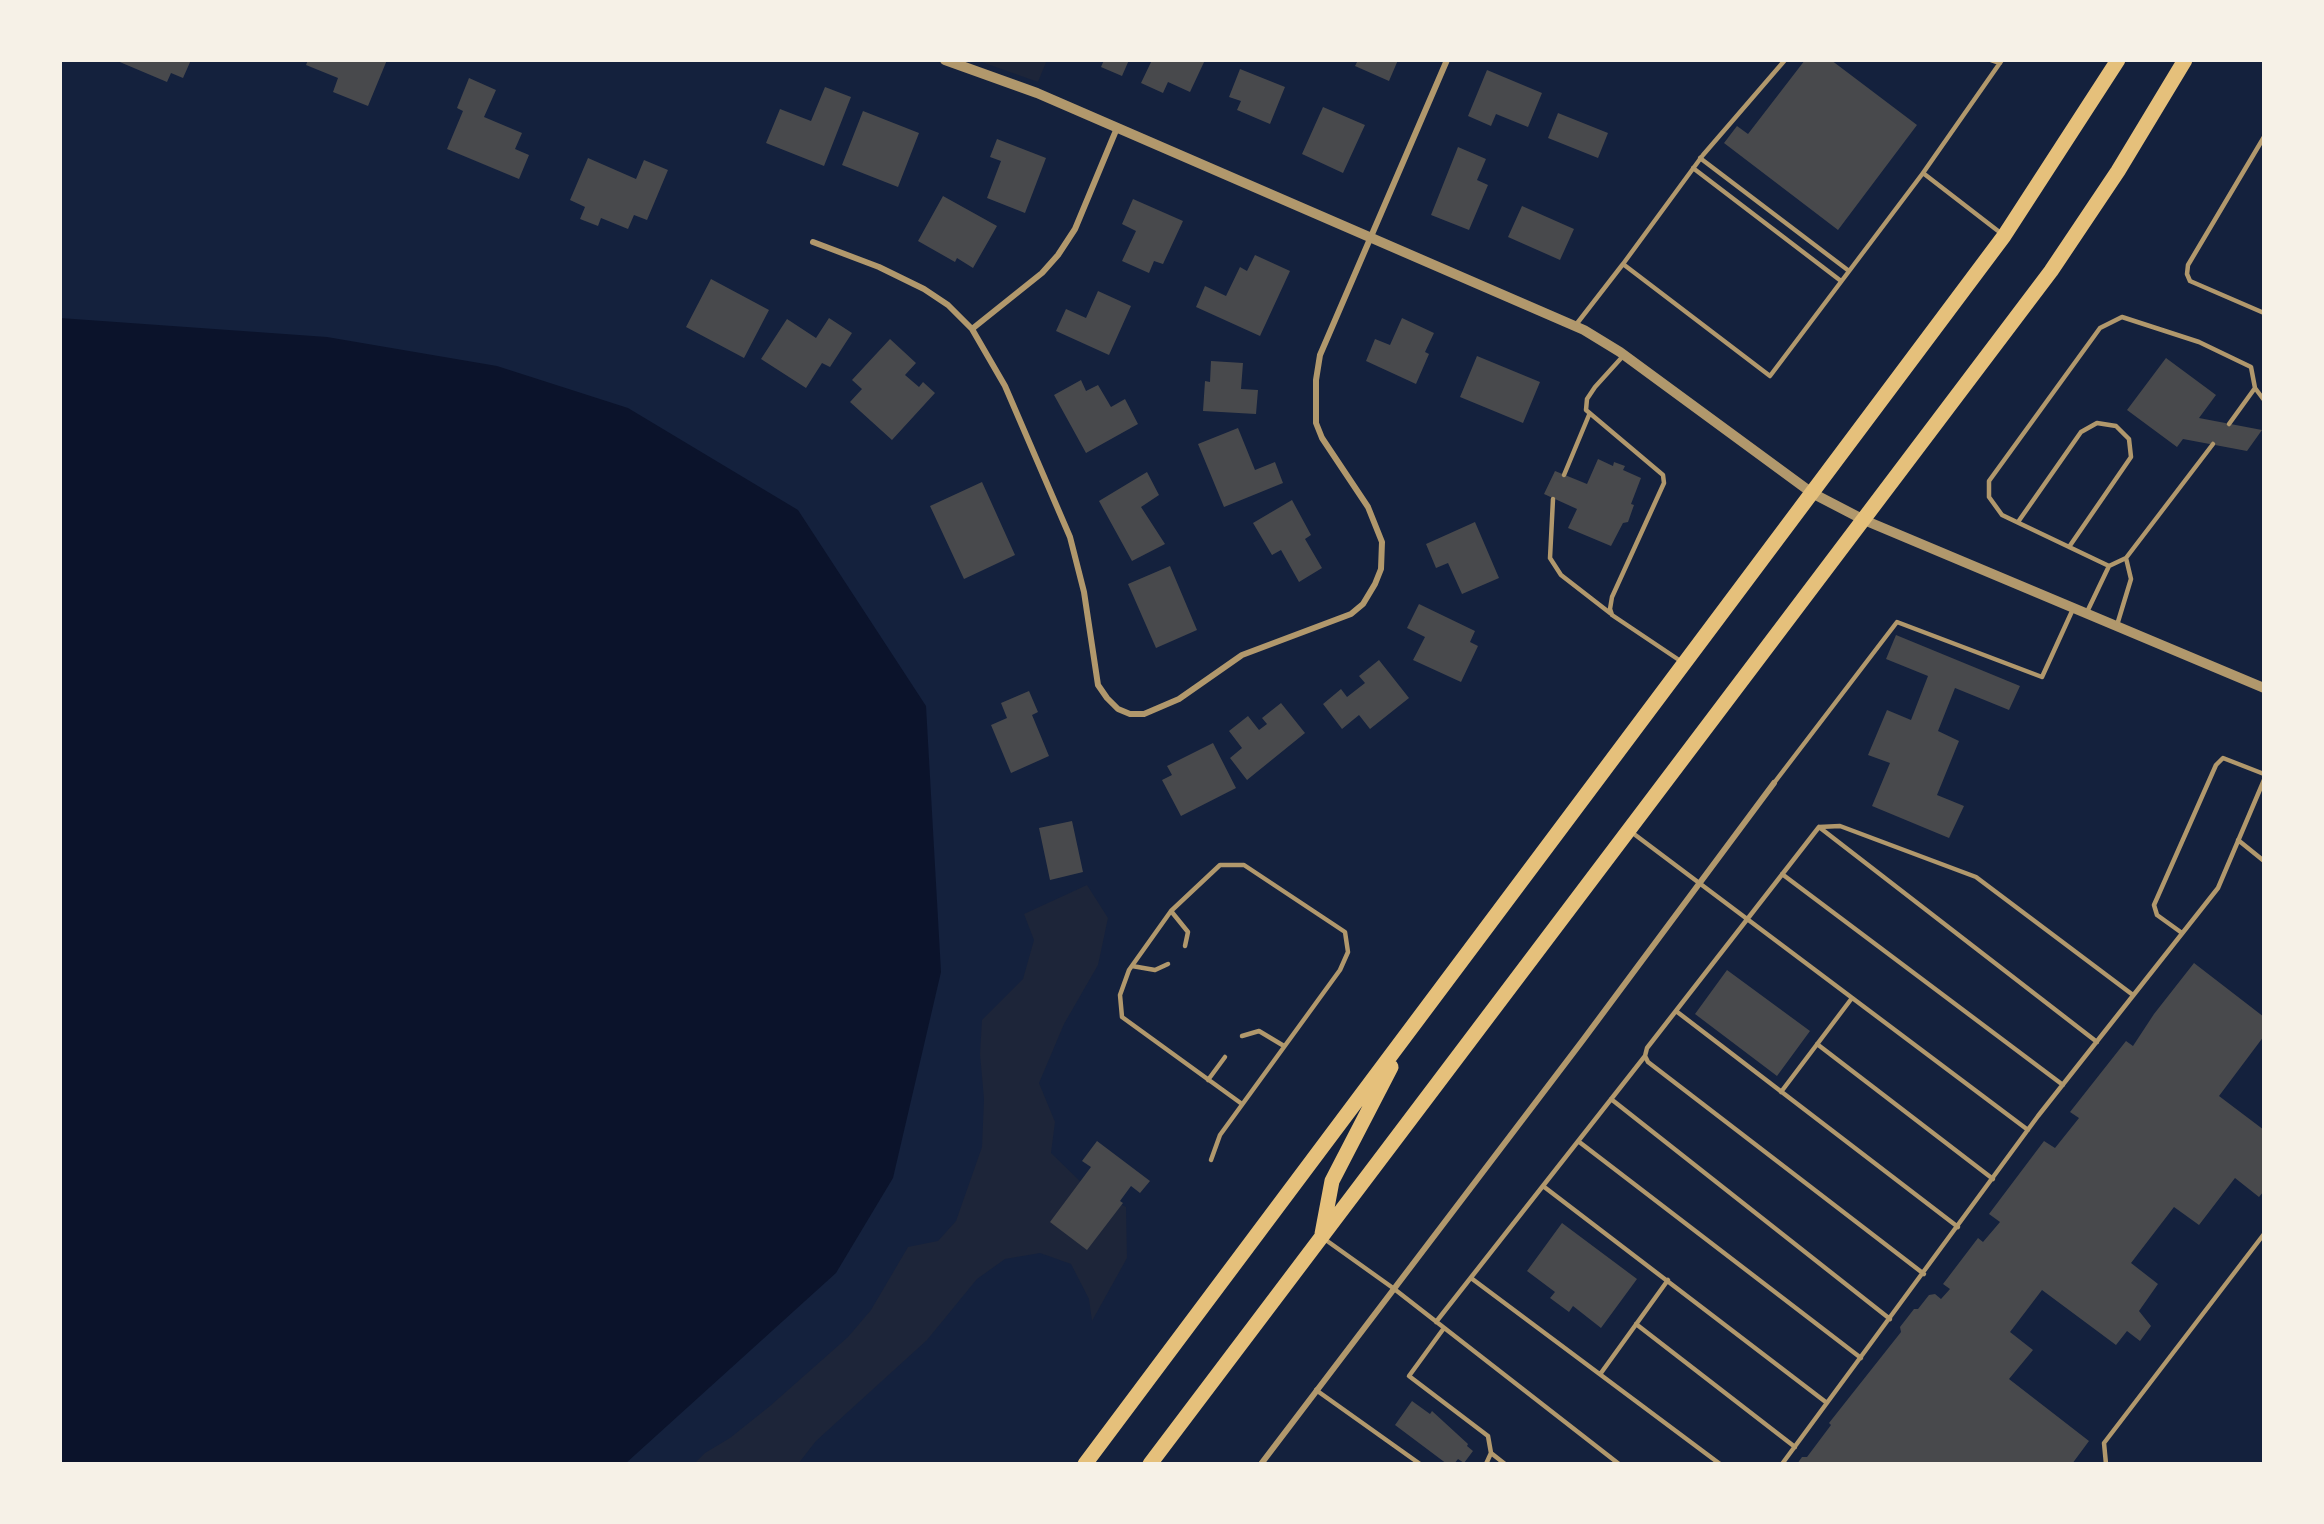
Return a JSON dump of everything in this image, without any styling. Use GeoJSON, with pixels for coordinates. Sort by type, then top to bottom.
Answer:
{"type":"FeatureCollection","features":[{"type":"Feature","properties":{"kind":"main road"},"geometry":{"type":"LineString","coordinates":[[1085,1464],[2004,236],[2118,60]]}},
{"type":"Feature","properties":{"kind":"main road"},"geometry":{"type":"LineString","coordinates":[[1150,1464],[2051,271],[2118,171],[2185,60]]}},
{"type":"Feature","properties":{"kind":"main road"},"geometry":{"type":"LineString","coordinates":[[1321,1237],[1332,1181],[1410,1029]]}},
{"type":"Feature","properties":{"kind":"street"},"geometry":{"type":"LineString","coordinates":[[945,60],[1037,93],[1575,326],[1624,355],[1812,493],[1864,520],[2264,688]]}},
{"type":"Feature","properties":{"kind":"street"},"geometry":{"type":"LineString","coordinates":[[813,242],[879,267],[924,289],[948,305],[972,329],[1005,386],[1070,537],[1084,592],[1098,684],[1118,709],[1130,714],[1144,714],[1179,699],[1242,655],[1351,615],[1363,604],[1375,584],[1383,554],[1378,528],[1368,507],[1322,438],[1314,404],[1320,355],[1447,60]]}},
{"type":"Feature","properties":{"kind":"street"},"geometry":{"type":"LineString","coordinates":[[972,329],[1042,273],[1059,255],[1074,229],[1117,128]]}},
{"type":"Feature","properties":{"kind":"street"},"geometry":{"type":"LineString","coordinates":[[1261,1464],[1583,1040],[1774,783]]}},
{"type":"Feature","properties":{"kind":"lane"},"geometry":{"type":"LineString","coordinates":[[1575,326],[1701,156],[1785,60]]}},
{"type":"Feature","properties":{"kind":"lane"},"geometry":{"type":"LineString","coordinates":[[1623,264],[1770,375],[1923,173],[2001,61],[1991,60]]}},
{"type":"Feature","properties":{"kind":"lane"},"geometry":{"type":"LineString","coordinates":[[2263,140],[2188,265],[2187,273],[2190,281],[2264,313]]}},
{"type":"Feature","properties":{"kind":"lane"},"geometry":{"type":"LineString","coordinates":[[1701,156],[1849,271]]}},
{"type":"Feature","properties":{"kind":"lane"},"geometry":{"type":"LineString","coordinates":[[1693,168],[1841,282]]}},
{"type":"Feature","properties":{"kind":"lane"},"geometry":{"type":"LineString","coordinates":[[1923,173],[2004,236]]}},
{"type":"Feature","properties":{"kind":"lane"},"geometry":{"type":"LineString","coordinates":[[2109,566],[2002,515],[1989,497],[1989,481],[2100,328],[2122,317],[2199,342],[2251,367],[2255,388],[2264,399]]}},
{"type":"Feature","properties":{"kind":"lane"},"geometry":{"type":"LineString","coordinates":[[1612,615],[1610,609],[1612,597],[1664,483],[1663,475],[1589,415],[1586,410],[1587,399],[1624,355]]}},
{"type":"Feature","properties":{"kind":"lane"},"geometry":{"type":"LineString","coordinates":[[2229,424],[2255,388]]}},
{"type":"Feature","properties":{"kind":"lane"},"geometry":{"type":"LineString","coordinates":[[1564,475],[1589,415]]}},
{"type":"Feature","properties":{"kind":"lane"},"geometry":{"type":"LineString","coordinates":[[2018,522],[2081,432],[2097,423],[2116,426],[2129,439],[2131,457],[2069,547]]}},
{"type":"Feature","properties":{"kind":"lane"},"geometry":{"type":"LineString","coordinates":[[2086,615],[2109,566],[2126,558],[2213,444]]}},
{"type":"Feature","properties":{"kind":"lane"},"geometry":{"type":"LineString","coordinates":[[1554,499],[1550,558],[1561,575],[1612,615],[1684,664]]}},
{"type":"Feature","properties":{"kind":"lane"},"geometry":{"type":"LineString","coordinates":[[2116,627],[2131,579],[2126,558]]}},
{"type":"Feature","properties":{"kind":"lane"},"geometry":{"type":"LineString","coordinates":[[1774,783],[1897,622],[2042,677],[2073,609]]}},
{"type":"Feature","properties":{"kind":"lane"},"geometry":{"type":"LineString","coordinates":[[2182,933],[2157,915],[2154,905],[2216,765],[2223,758],[2264,774]]}},
{"type":"Feature","properties":{"kind":"lane"},"geometry":{"type":"LineString","coordinates":[[1782,1464],[2028,1130],[2218,888],[2264,780]]}},
{"type":"Feature","properties":{"kind":"lane"},"geometry":{"type":"LineString","coordinates":[[1924,1274],[1648,1062],[1647,1048],[1819,827],[1840,826],[1976,877],[2133,995]]}},
{"type":"Feature","properties":{"kind":"lane"},"geometry":{"type":"LineString","coordinates":[[1819,827],[2097,1041]]}},
{"type":"Feature","properties":{"kind":"lane"},"geometry":{"type":"LineString","coordinates":[[1630,831],[2028,1130]]}},
{"type":"Feature","properties":{"kind":"lane"},"geometry":{"type":"LineString","coordinates":[[2238,840],[2264,861]]}},
{"type":"Feature","properties":{"kind":"lane"},"geometry":{"type":"LineString","coordinates":[[1211,1160],[1220,1135],[1340,970],[1348,952],[1346,932],[1244,865],[1220,865],[1171,911],[1132,966],[1120,995],[1122,1017],[1242,1104]]}},
{"type":"Feature","properties":{"kind":"lane"},"geometry":{"type":"LineString","coordinates":[[1782,874],[2063,1085]]}},
{"type":"Feature","properties":{"kind":"lane"},"geometry":{"type":"LineString","coordinates":[[1171,911],[1188,932],[1185,946]]}},
{"type":"Feature","properties":{"kind":"lane"},"geometry":{"type":"LineString","coordinates":[[1132,966],[1155,970],[1168,964]]}},
{"type":"Feature","properties":{"kind":"lane"},"geometry":{"type":"LineString","coordinates":[[1781,1092],[1852,998]]}},
{"type":"Feature","properties":{"kind":"lane"},"geometry":{"type":"LineString","coordinates":[[1676,1011],[1958,1227]]}},
{"type":"Feature","properties":{"kind":"lane"},"geometry":{"type":"LineString","coordinates":[[1242,1036],[1259,1031],[1284,1046]]}},
{"type":"Feature","properties":{"kind":"lane"},"geometry":{"type":"LineString","coordinates":[[1817,1044],[1993,1179]]}},
{"type":"Feature","properties":{"kind":"lane"},"geometry":{"type":"LineString","coordinates":[[1208,1080],[1225,1056]]}},
{"type":"Feature","properties":{"kind":"lane"},"geometry":{"type":"LineString","coordinates":[[1436,1322],[1646,1056]]}},
{"type":"Feature","properties":{"kind":"lane"},"geometry":{"type":"LineString","coordinates":[[1611,1100],[1890,1319]]}},
{"type":"Feature","properties":{"kind":"lane"},"geometry":{"type":"LineString","coordinates":[[1578,1141],[1861,1358]]}},
{"type":"Feature","properties":{"kind":"lane"},"geometry":{"type":"LineString","coordinates":[[1543,1186],[1827,1403]]}},
{"type":"Feature","properties":{"kind":"lane"},"geometry":{"type":"LineString","coordinates":[[2106,1464],[2104,1443],[2264,1234]]}},
{"type":"Feature","properties":{"kind":"lane"},"geometry":{"type":"LineString","coordinates":[[1321,1237],[1393,1288],[1619,1464]]}},
{"type":"Feature","properties":{"kind":"lane"},"geometry":{"type":"LineString","coordinates":[[1471,1278],[1720,1464]]}},
{"type":"Feature","properties":{"kind":"lane"},"geometry":{"type":"LineString","coordinates":[[1601,1373],[1668,1280]]}},
{"type":"Feature","properties":{"kind":"lane"},"geometry":{"type":"LineString","coordinates":[[1636,1324],[1795,1447]]}},
{"type":"Feature","properties":{"kind":"lane"},"geometry":{"type":"LineString","coordinates":[[1444,1328],[1409,1376],[1488,1436],[1491,1454],[1486,1464]]}},
{"type":"Feature","properties":{"kind":"lane"},"geometry":{"type":"LineString","coordinates":[[1316,1390],[1420,1464]]}},
{"type":"Feature","properties":{"kind":"lane"},"geometry":{"type":"LineString","coordinates":[[1491,1454],[1505,1464]]}},
{"type":"Feature","properties":{"kind":"shaded area"},"geometry":{"type":"Polygon","coordinates":[[[976,60],[1047,60],[1038,82],[976,60]]]}},
{"type":"Feature","properties":{"kind":"shaded area"},"geometry":{"type":"Polygon","coordinates":[[[60,318],[327,337],[497,366],[628,408],[798,510],[926,706],[941,972],[893,1178],[836,1273],[625,1464],[60,1464],[60,318]]]}},
{"type":"Feature","properties":{"kind":"shaded area"},"geometry":{"type":"Polygon","coordinates":[[[1087,885],[1108,918],[1098,965],[1064,1024],[1039,1083],[1055,1122],[1051,1153],[1084,1185],[1126,1207],[1127,1258],[1092,1321],[1089,1299],[1071,1264],[1040,1253],[1005,1259],[977,1279],[927,1340],[816,1441],[798,1464],[694,1464],[705,1453],[730,1438],[770,1406],[848,1337],[871,1310],[908,1247],[938,1241],[956,1221],[982,1147],[984,1099],[980,1054],[982,1020],[1023,979],[1034,940],[1024,914],[1087,885]]]}},
{"type":"Feature","properties":{"kind":"building"},"geometry":{"type":"Polygon","coordinates":[[[115,60],[191,60],[183,78],[171,73],[167,82],[115,60]]]}},
{"type":"Feature","properties":{"kind":"building"},"geometry":{"type":"Polygon","coordinates":[[[308,60],[387,60],[368,106],[333,92],[338,78],[306,65],[308,60]]]}},
{"type":"Feature","properties":{"kind":"building"},"geometry":{"type":"Polygon","coordinates":[[[1104,60],[1129,60],[1122,76],[1101,67],[1104,60]]]}},
{"type":"Feature","properties":{"kind":"building"},"geometry":{"type":"Polygon","coordinates":[[[1152,60],[1205,60],[1190,92],[1168,82],[1163,93],[1141,83],[1152,60]]]}},
{"type":"Feature","properties":{"kind":"building"},"geometry":{"type":"Polygon","coordinates":[[[1358,60],[1398,60],[1389,81],[1355,66],[1358,60]]]}},
{"type":"Feature","properties":{"kind":"building"},"geometry":{"type":"Polygon","coordinates":[[[1805,60],[1831,60],[1917,125],[1838,230],[1724,143],[1737,126],[1748,134],[1805,60]]]}},
{"type":"Feature","properties":{"kind":"building"},"geometry":{"type":"Polygon","coordinates":[[[1240,69],[1285,87],[1270,124],[1237,110],[1241,101],[1229,97],[1240,69]]]}},
{"type":"Feature","properties":{"kind":"building"},"geometry":{"type":"Polygon","coordinates":[[[1487,70],[1542,93],[1528,127],[1496,114],[1491,126],[1468,116],[1487,70]]]}},
{"type":"Feature","properties":{"kind":"building"},"geometry":{"type":"Polygon","coordinates":[[[469,78],[496,90],[484,117],[522,133],[515,149],[529,155],[519,179],[447,149],[463,111],[457,108],[469,78]]]}},
{"type":"Feature","properties":{"kind":"building"},"geometry":{"type":"Polygon","coordinates":[[[825,87],[851,97],[824,166],[766,143],[780,109],[811,121],[825,87]]]}},
{"type":"Feature","properties":{"kind":"building"},"geometry":{"type":"Polygon","coordinates":[[[1323,107],[1365,125],[1343,173],[1302,154],[1323,107]]]}},
{"type":"Feature","properties":{"kind":"building"},"geometry":{"type":"Polygon","coordinates":[[[863,111],[919,133],[898,187],[842,165],[863,111]]]}},
{"type":"Feature","properties":{"kind":"building"},"geometry":{"type":"Polygon","coordinates":[[[1558,113],[1608,133],[1598,158],[1548,138],[1558,113]]]}},
{"type":"Feature","properties":{"kind":"building"},"geometry":{"type":"Polygon","coordinates":[[[997,139],[1046,158],[1025,213],[987,198],[1001,161],[990,157],[997,139]]]}},
{"type":"Feature","properties":{"kind":"building"},"geometry":{"type":"Polygon","coordinates":[[[1458,147],[1486,159],[1477,180],[1488,185],[1469,230],[1431,215],[1458,147]]]}},
{"type":"Feature","properties":{"kind":"building"},"geometry":{"type":"Polygon","coordinates":[[[588,158],[636,179],[644,160],[668,170],[647,220],[634,215],[628,229],[601,218],[598,226],[580,219],[585,207],[570,200],[588,158]]]}},
{"type":"Feature","properties":{"kind":"building"},"geometry":{"type":"Polygon","coordinates":[[[943,196],[997,226],[973,268],[957,258],[955,262],[918,241],[943,196]]]}},
{"type":"Feature","properties":{"kind":"building"},"geometry":{"type":"Polygon","coordinates":[[[1133,199],[1183,221],[1163,264],[1154,261],[1149,273],[1122,261],[1136,231],[1122,224],[1133,199]]]}},
{"type":"Feature","properties":{"kind":"building"},"geometry":{"type":"Polygon","coordinates":[[[1522,206],[1574,229],[1560,260],[1508,237],[1522,206]]]}},
{"type":"Feature","properties":{"kind":"building"},"geometry":{"type":"Polygon","coordinates":[[[1255,255],[1290,271],[1260,336],[1196,307],[1205,286],[1226,296],[1240,267],[1247,271],[1255,255]]]}},
{"type":"Feature","properties":{"kind":"building"},"geometry":{"type":"Polygon","coordinates":[[[711,279],[769,310],[744,358],[686,327],[711,279]]]}},
{"type":"Feature","properties":{"kind":"building"},"geometry":{"type":"Polygon","coordinates":[[[1098,291],[1131,306],[1109,355],[1056,331],[1066,309],[1086,318],[1098,291]]]}},
{"type":"Feature","properties":{"kind":"building"},"geometry":{"type":"Polygon","coordinates":[[[829,318],[852,333],[830,367],[822,363],[806,388],[761,359],[787,319],[816,338],[829,318]]]}},
{"type":"Feature","properties":{"kind":"building"},"geometry":{"type":"Polygon","coordinates":[[[1402,318],[1434,333],[1425,352],[1429,354],[1416,384],[1366,361],[1375,339],[1390,345],[1402,318]]]}},
{"type":"Feature","properties":{"kind":"building"},"geometry":{"type":"Polygon","coordinates":[[[890,339],[916,363],[905,375],[919,387],[923,382],[935,393],[892,440],[850,402],[862,389],[852,380],[890,339]]]}},
{"type":"Feature","properties":{"kind":"building"},"geometry":{"type":"Polygon","coordinates":[[[1477,356],[1540,382],[1523,423],[1460,397],[1477,356]]]}},
{"type":"Feature","properties":{"kind":"building"},"geometry":{"type":"Polygon","coordinates":[[[2166,358],[2216,395],[2199,418],[2262,430],[2247,451],[2183,439],[2177,447],[2127,410],[2166,358]]]}},
{"type":"Feature","properties":{"kind":"building"},"geometry":{"type":"Polygon","coordinates":[[[1211,361],[1243,363],[1241,389],[1258,390],[1256,414],[1203,411],[1205,381],[1210,382],[1211,361]]]}},
{"type":"Feature","properties":{"kind":"building"},"geometry":{"type":"Polygon","coordinates":[[[1081,380],[1086,391],[1098,385],[1111,407],[1125,399],[1138,424],[1086,453],[1054,395],[1081,380]]]}},
{"type":"Feature","properties":{"kind":"building"},"geometry":{"type":"Polygon","coordinates":[[[1238,428],[1255,470],[1275,462],[1283,483],[1224,507],[1198,444],[1238,428]]]}},
{"type":"Feature","properties":{"kind":"building"},"geometry":{"type":"Polygon","coordinates":[[[1598,459],[1613,466],[1614,462],[1625,466],[1623,470],[1641,478],[1631,504],[1634,505],[1628,522],[1623,523],[1611,546],[1568,528],[1577,509],[1544,494],[1555,471],[1587,484],[1598,459]]]}},
{"type":"Feature","properties":{"kind":"building"},"geometry":{"type":"Polygon","coordinates":[[[1147,472],[1159,495],[1141,507],[1165,544],[1132,561],[1099,501],[1147,472]]]}},
{"type":"Feature","properties":{"kind":"building"},"geometry":{"type":"Polygon","coordinates":[[[982,482],[1015,555],[964,579],[930,506],[982,482]]]}},
{"type":"Feature","properties":{"kind":"building"},"geometry":{"type":"Polygon","coordinates":[[[1292,500],[1311,535],[1305,539],[1322,568],[1299,582],[1281,550],[1272,555],[1253,523],[1292,500]]]}},
{"type":"Feature","properties":{"kind":"building"},"geometry":{"type":"Polygon","coordinates":[[[1475,522],[1499,578],[1462,594],[1448,563],[1436,568],[1426,544],[1475,522]]]}},
{"type":"Feature","properties":{"kind":"building"},"geometry":{"type":"Polygon","coordinates":[[[1170,566],[1197,630],[1156,648],[1128,584],[1170,566]]]}},
{"type":"Feature","properties":{"kind":"building"},"geometry":{"type":"Polygon","coordinates":[[[1419,604],[1475,631],[1470,642],[1478,646],[1461,682],[1413,660],[1425,637],[1407,628],[1419,604]]]}},
{"type":"Feature","properties":{"kind":"building"},"geometry":{"type":"Polygon","coordinates":[[[1896,635],[2020,686],[2009,710],[1955,688],[1938,731],[1959,741],[1937,795],[1964,806],[1949,838],[1872,806],[1890,763],[1868,755],[1887,710],[1911,720],[1928,676],[1886,659],[1896,635]]]}},
{"type":"Feature","properties":{"kind":"building"},"geometry":{"type":"Polygon","coordinates":[[[1379,660],[1409,698],[1370,729],[1359,715],[1342,729],[1323,704],[1341,689],[1347,697],[1365,683],[1359,676],[1379,660]]]}},
{"type":"Feature","properties":{"kind":"building"},"geometry":{"type":"Polygon","coordinates":[[[1029,691],[1038,712],[1032,715],[1049,756],[1011,773],[991,725],[1007,718],[1001,703],[1029,691]]]}},
{"type":"Feature","properties":{"kind":"building"},"geometry":{"type":"Polygon","coordinates":[[[1281,703],[1305,733],[1247,780],[1230,758],[1242,748],[1229,731],[1248,716],[1259,730],[1267,724],[1262,718],[1281,703]]]}},
{"type":"Feature","properties":{"kind":"building"},"geometry":{"type":"Polygon","coordinates":[[[1213,743],[1236,788],[1181,816],[1162,780],[1172,775],[1167,766],[1213,743]]]}},
{"type":"Feature","properties":{"kind":"building"},"geometry":{"type":"Polygon","coordinates":[[[1072,821],[1083,872],[1050,880],[1039,828],[1072,821]]]}},
{"type":"Feature","properties":{"kind":"building"},"geometry":{"type":"Polygon","coordinates":[[[2194,963],[2264,1017],[2264,1036],[2219,1096],[2264,1130],[2264,1191],[2259,1197],[2235,1178],[2199,1225],[2174,1207],[2131,1263],[2158,1284],[2139,1311],[2151,1326],[2140,1341],[2127,1331],[2116,1345],[2042,1290],[2010,1332],[2033,1350],[2009,1379],[2089,1441],[2072,1464],[1797,1464],[1802,1457],[1807,1457],[1831,1425],[1829,1423],[1901,1332],[1900,1327],[1914,1309],[1918,1309],[1929,1295],[1935,1294],[1941,1299],[1950,1289],[1943,1284],[1978,1238],[1983,1242],[2000,1222],[1989,1214],[2044,1141],[2055,1148],[2079,1118],[2070,1112],[2126,1041],[2133,1046],[2154,1014],[2194,963]]]}},
{"type":"Feature","properties":{"kind":"building"},"geometry":{"type":"Polygon","coordinates":[[[1727,970],[1810,1031],[1777,1076],[1695,1014],[1727,970]]]}},
{"type":"Feature","properties":{"kind":"building"},"geometry":{"type":"Polygon","coordinates":[[[1097,1141],[1150,1181],[1140,1193],[1131,1186],[1120,1201],[1123,1203],[1087,1250],[1050,1222],[1091,1167],[1082,1161],[1097,1141]]]}},
{"type":"Feature","properties":{"kind":"building"},"geometry":{"type":"Polygon","coordinates":[[[1562,1223],[1637,1279],[1601,1328],[1573,1306],[1569,1312],[1550,1298],[1555,1292],[1527,1271],[1562,1223]]]}},
{"type":"Feature","properties":{"kind":"building"},"geometry":{"type":"Polygon","coordinates":[[[1412,1401],[1430,1414],[1432,1411],[1468,1444],[1467,1446],[1473,1451],[1464,1463],[1458,1459],[1454,1464],[1447,1464],[1395,1425],[1412,1401]]]}}]}
